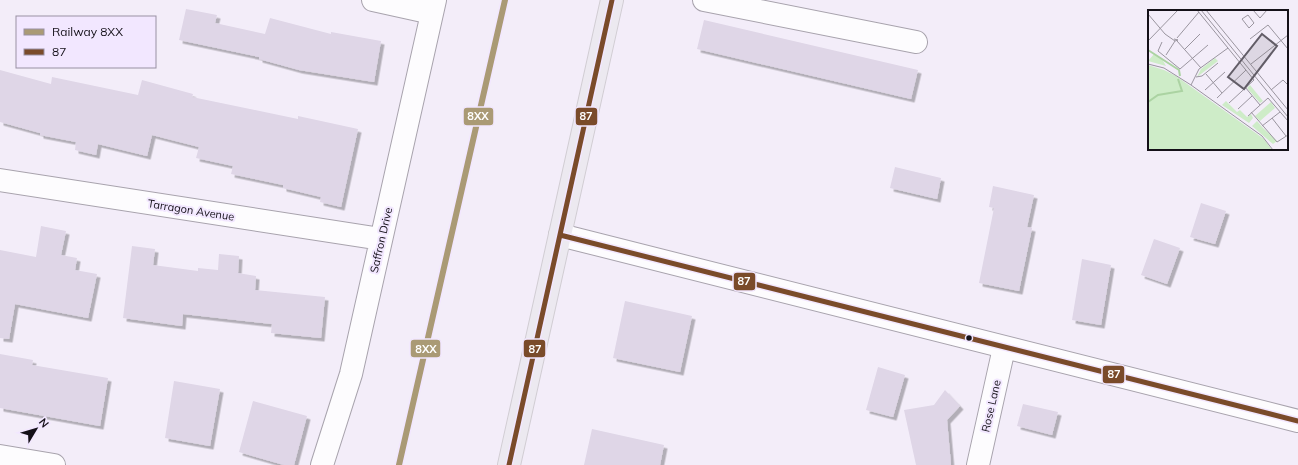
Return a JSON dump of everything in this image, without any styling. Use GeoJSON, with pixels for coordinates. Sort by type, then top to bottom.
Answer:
{"type":"FeatureCollection","features":[{"type":"Feature","properties":{"kind":"main road"},"geometry":{"type":"LineString","coordinates":[[509,465],[612,0]]}},
{"type":"Feature","properties":{"kind":"street","name":"Saffron Drive"},"geometry":{"type":"LineString","coordinates":[[322,465],[351,374],[434,7],[373,0]]}},
{"type":"Feature","properties":{"kind":"street"},"geometry":{"type":"LineString","coordinates":[[704,0],[767,6],[916,42]]}},
{"type":"Feature","properties":{"kind":"street","name":"Tarragon Avenue"},"geometry":{"type":"LineString","coordinates":[[0,180],[381,239]]}},
{"type":"Feature","properties":{"kind":"street"},"geometry":{"type":"LineString","coordinates":[[560,235],[1298,421]]}},
{"type":"Feature","properties":{"kind":"street","name":"Rose Lane"},"geometry":{"type":"LineString","coordinates":[[978,465],[1004,348]]}},
{"type":"Feature","properties":{"kind":"street"},"geometry":{"type":"LineString","coordinates":[[0,456],[54,465]]}},
{"type":"Feature","properties":{"kind":"building"},"geometry":{"type":"Polygon","coordinates":[[[186,9],[217,15],[215,23],[265,34],[270,18],[331,34],[331,32],[381,41],[374,82],[299,70],[259,59],[259,57],[179,40],[186,9]]]}},
{"type":"Feature","properties":{"kind":"building"},"geometry":{"type":"Polygon","coordinates":[[[704,20],[918,70],[911,99],[697,49],[704,20]]]}},
{"type":"Feature","properties":{"kind":"building"},"geometry":{"type":"Polygon","coordinates":[[[0,70],[51,84],[52,77],[138,95],[142,80],[193,94],[192,97],[298,119],[298,116],[358,129],[341,207],[320,202],[321,197],[283,188],[283,185],[231,174],[233,166],[196,158],[199,147],[152,135],[147,156],[98,144],[96,155],[75,150],[76,142],[40,135],[40,133],[0,122],[0,70]]]}},
{"type":"Feature","properties":{"kind":"building"},"geometry":{"type":"Polygon","coordinates":[[[895,167],[941,178],[937,199],[890,188],[895,167]]]}},
{"type":"Feature","properties":{"kind":"building"},"geometry":{"type":"Polygon","coordinates":[[[993,186],[1034,195],[1027,227],[1032,228],[1019,291],[979,283],[994,208],[989,207],[993,186]]]}},
{"type":"Feature","properties":{"kind":"building"},"geometry":{"type":"Polygon","coordinates":[[[1201,203],[1226,211],[1215,244],[1190,237],[1201,203]]]}},
{"type":"Feature","properties":{"kind":"building"},"geometry":{"type":"Polygon","coordinates":[[[41,226],[66,231],[61,255],[77,258],[75,270],[97,274],[88,318],[15,304],[9,339],[0,338],[0,250],[36,257],[41,226]]]}},
{"type":"Feature","properties":{"kind":"building"},"geometry":{"type":"Polygon","coordinates":[[[1154,239],[1180,248],[1167,284],[1141,275],[1154,239]]]}},
{"type":"Feature","properties":{"kind":"building"},"geometry":{"type":"Polygon","coordinates":[[[132,246],[155,249],[153,265],[198,271],[198,268],[218,270],[219,254],[239,256],[238,273],[256,276],[255,290],[325,297],[321,338],[271,333],[272,324],[183,314],[182,326],[123,318],[132,246]]]}},
{"type":"Feature","properties":{"kind":"building"},"geometry":{"type":"Polygon","coordinates":[[[1082,259],[1111,265],[1101,325],[1072,320],[1082,259]]]}},
{"type":"Feature","properties":{"kind":"building"},"geometry":{"type":"Polygon","coordinates":[[[625,301],[692,316],[680,372],[613,358],[625,301]]]}},
{"type":"Feature","properties":{"kind":"building"},"geometry":{"type":"Polygon","coordinates":[[[0,354],[33,360],[32,365],[108,378],[100,426],[0,408],[0,354]]]}},
{"type":"Feature","properties":{"kind":"building"},"geometry":{"type":"Polygon","coordinates":[[[878,367],[905,375],[893,417],[866,410],[878,367]]]}},
{"type":"Feature","properties":{"kind":"building"},"geometry":{"type":"Polygon","coordinates":[[[174,381],[220,389],[210,446],[165,438],[174,381]]]}},
{"type":"Feature","properties":{"kind":"building"},"geometry":{"type":"Polygon","coordinates":[[[945,390],[960,406],[947,420],[951,465],[916,465],[904,410],[934,405],[945,390]]]}},
{"type":"Feature","properties":{"kind":"building"},"geometry":{"type":"Polygon","coordinates":[[[253,401],[307,416],[294,465],[284,465],[239,452],[253,401]]]}},
{"type":"Feature","properties":{"kind":"building"},"geometry":{"type":"Polygon","coordinates":[[[1023,404],[1058,412],[1052,435],[1017,426],[1023,404]]]}},
{"type":"Feature","properties":{"kind":"building"},"geometry":{"type":"Polygon","coordinates":[[[592,429],[664,445],[660,465],[584,465],[592,429]]]}},
{"type":"Feature","properties":{"kind":"rail line","name":"8XX"},"geometry":{"type":"LineString","coordinates":[[399,465],[505,0]]}},
{"type":"Feature","properties":{"kind":"transit line","name":"87"},"geometry":{"type":"LineString","coordinates":[[509,465],[612,0]]}},
{"type":"Feature","properties":{"kind":"transit line","name":"87"},"geometry":{"type":"LineString","coordinates":[[560,235],[1298,421]]}}]}
